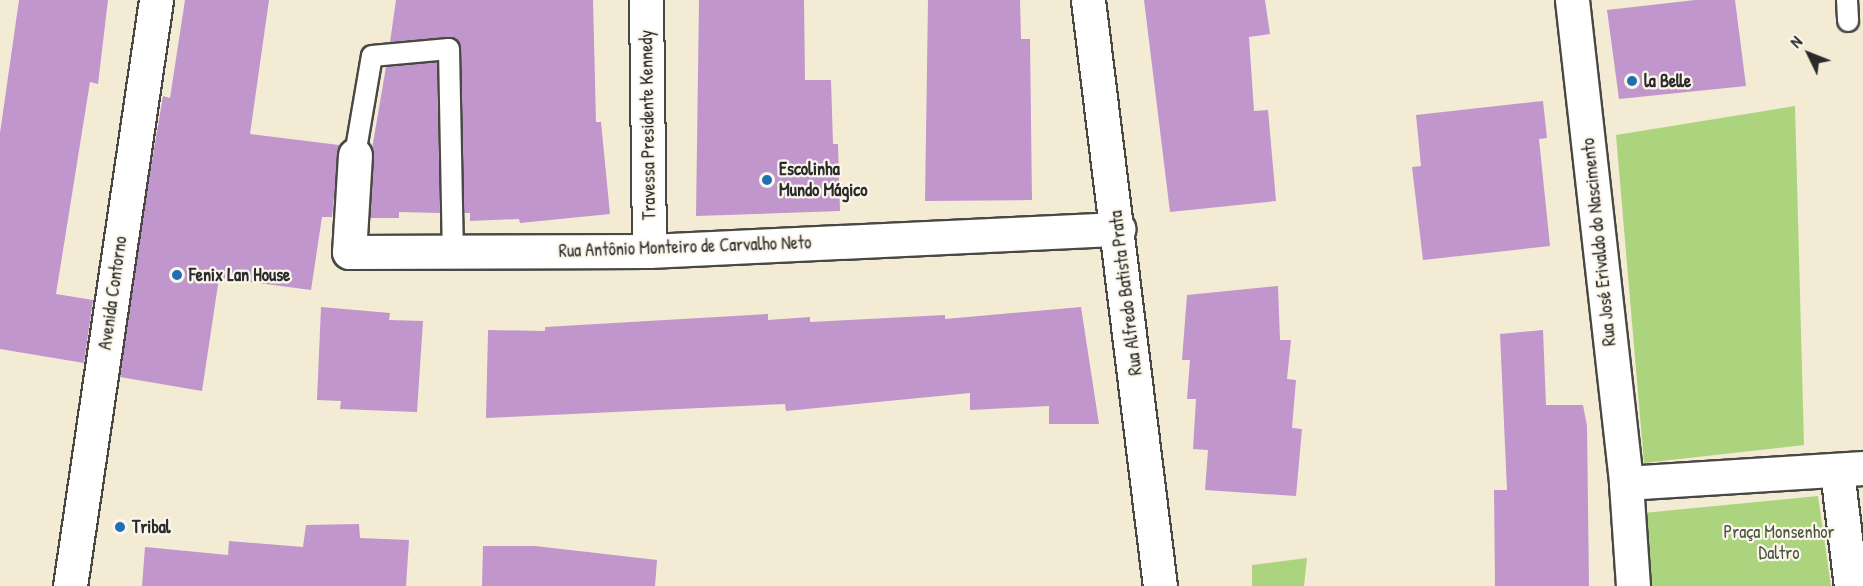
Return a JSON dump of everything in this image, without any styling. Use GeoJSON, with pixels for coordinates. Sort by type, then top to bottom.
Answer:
{"type":"FeatureCollection","features":[{"type":"Feature","properties":{"kind":"street","name":"Avenida Contorno"},"geometry":{"type":"LineString","coordinates":[[70,586],[156,0]]}},
{"type":"Feature","properties":{"kind":"street","name":"Travessa Presidente Kennedy"},"geometry":{"type":"LineString","coordinates":[[646,0],[649,251]]}},
{"type":"Feature","properties":{"kind":"street","name":"Rua Alfredo Batista Prata"},"geometry":{"type":"LineString","coordinates":[[1088,0],[1118,229],[1160,586]]}},
{"type":"Feature","properties":{"kind":"street","name":"Rua José Erivaldo do Nascimento"},"geometry":{"type":"LineString","coordinates":[[1572,0],[1626,483]]}},
{"type":"Feature","properties":{"kind":"street","name":"Rua Antônio Monteiro de Carvalho Neto"},"geometry":{"type":"LineString","coordinates":[[355,155],[349,252],[649,251],[1118,229]]}},
{"type":"Feature","properties":{"kind":"street"},"geometry":{"type":"LineString","coordinates":[[1633,586],[1626,483],[1850,469],[1851,586]]}},
{"type":"Feature","properties":{"kind":"lane"},"geometry":{"type":"LineString","coordinates":[[1847,0],[1848,21]]}},
{"type":"Feature","properties":{"kind":"lane"},"geometry":{"type":"LineString","coordinates":[[355,155],[372,56],[449,49],[453,252]]}},
{"type":"Feature","properties":{"kind":"green space"},"geometry":{"type":"Polygon","coordinates":[[[1795,106],[1804,445],[1644,463],[1616,135],[1795,106]]]}},
{"type":"Feature","properties":{"kind":"green space","name":"Praça Monsenhor Daltro"},"geometry":{"type":"Polygon","coordinates":[[[1818,496],[1831,586],[1647,586],[1643,513],[1818,496]]]}},
{"type":"Feature","properties":{"kind":"green space"},"geometry":{"type":"Polygon","coordinates":[[[1307,558],[1304,586],[1252,586],[1252,565],[1307,558]]]}},
{"type":"Feature","properties":{"kind":"building"},"geometry":{"type":"Polygon","coordinates":[[[19,0],[108,0],[98,84],[90,82],[56,294],[93,300],[84,363],[0,349],[0,133],[19,0]]]}},
{"type":"Feature","properties":{"kind":"building"},"geometry":{"type":"Polygon","coordinates":[[[185,0],[269,0],[250,134],[339,145],[332,217],[322,217],[311,290],[219,278],[202,391],[120,377],[163,96],[170,98],[185,0]]]}},
{"type":"Feature","properties":{"kind":"building"},"geometry":{"type":"Polygon","coordinates":[[[396,0],[593,0],[596,122],[601,122],[610,214],[520,223],[519,219],[470,221],[470,213],[464,213],[459,43],[448,37],[390,42],[396,0]]]}},
{"type":"Feature","properties":{"kind":"building"},"geometry":{"type":"Polygon","coordinates":[[[699,0],[804,0],[805,80],[831,80],[833,144],[838,144],[840,211],[696,216],[699,0]]]}},
{"type":"Feature","properties":{"kind":"building"},"geometry":{"type":"Polygon","coordinates":[[[928,0],[1020,0],[1021,39],[1030,39],[1032,200],[925,201],[928,0]]]}},
{"type":"Feature","properties":{"kind":"building"},"geometry":{"type":"Polygon","coordinates":[[[1144,0],[1265,0],[1270,34],[1249,37],[1254,111],[1268,110],[1276,201],[1170,212],[1144,0]]]}},
{"type":"Feature","properties":{"kind":"building"},"geometry":{"type":"Polygon","coordinates":[[[1695,0],[1735,0],[1746,86],[1619,99],[1607,10],[1695,0]]]}},
{"type":"Feature","properties":{"kind":"building"},"geometry":{"type":"Polygon","coordinates":[[[437,62],[440,213],[399,212],[399,218],[370,218],[372,149],[386,67],[437,62]]]}},
{"type":"Feature","properties":{"kind":"building"},"geometry":{"type":"Polygon","coordinates":[[[1543,101],[1547,138],[1539,139],[1550,246],[1423,260],[1412,167],[1421,166],[1416,115],[1543,101]]]}},
{"type":"Feature","properties":{"kind":"building"},"geometry":{"type":"Polygon","coordinates":[[[1278,286],[1280,340],[1291,340],[1287,379],[1296,380],[1292,428],[1302,429],[1296,496],[1205,490],[1208,450],[1193,449],[1196,399],[1187,399],[1190,360],[1182,360],[1187,295],[1278,286]]]}},
{"type":"Feature","properties":{"kind":"building"},"geometry":{"type":"Polygon","coordinates":[[[321,307],[390,313],[389,320],[423,321],[417,412],[340,409],[341,401],[317,400],[321,307]]]}},
{"type":"Feature","properties":{"kind":"building"},"geometry":{"type":"Polygon","coordinates":[[[1081,307],[1099,424],[1049,424],[1049,406],[970,410],[970,393],[786,411],[785,404],[486,418],[488,330],[545,331],[545,327],[768,314],[768,320],[810,317],[810,322],[945,315],[945,319],[1081,307]]]}},
{"type":"Feature","properties":{"kind":"building"},"geometry":{"type":"Polygon","coordinates":[[[1543,330],[1546,405],[1583,405],[1587,426],[1589,586],[1495,586],[1494,490],[1507,490],[1500,334],[1543,330]]]}},
{"type":"Feature","properties":{"kind":"building"},"geometry":{"type":"Polygon","coordinates":[[[359,524],[360,538],[409,540],[406,586],[142,586],[145,547],[228,555],[229,541],[303,547],[306,525],[359,524]]]}},
{"type":"Feature","properties":{"kind":"building"},"geometry":{"type":"Polygon","coordinates":[[[483,546],[535,546],[657,560],[655,586],[482,586],[483,546]]]}},
{"type":"Feature","properties":{"kind":"place","name":"la Belle"},"geometry":{"type":"Point","coordinates":[1632,81]}},
{"type":"Feature","properties":{"kind":"place","name":"Escolinha Mundo Mágico"},"geometry":{"type":"Point","coordinates":[767,180]}},
{"type":"Feature","properties":{"kind":"place","name":"Fenix Lan House"},"geometry":{"type":"Point","coordinates":[177,275]}},
{"type":"Feature","properties":{"kind":"place","name":"Tribal"},"geometry":{"type":"Point","coordinates":[120,527]}}]}
